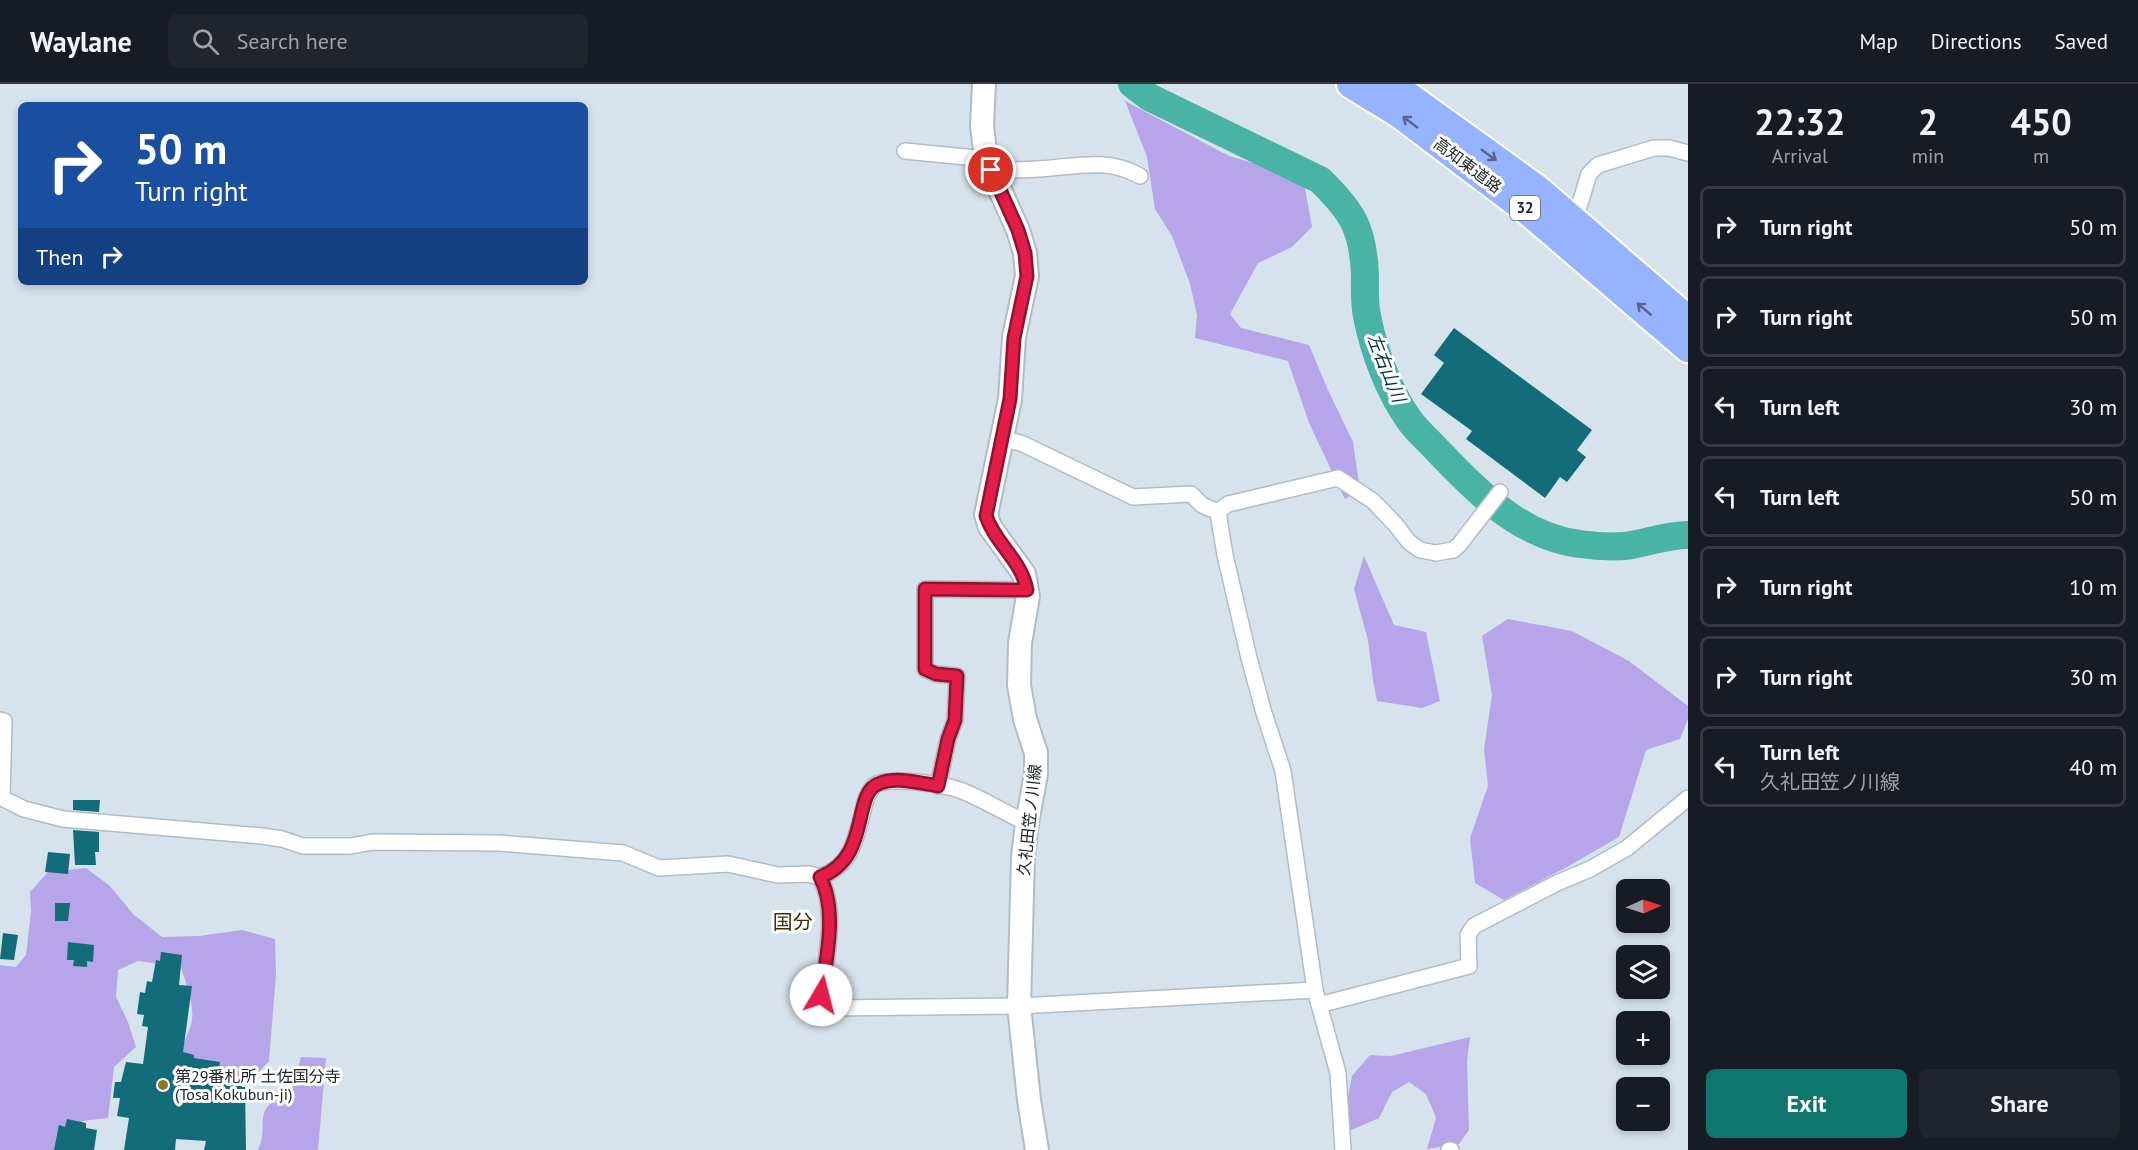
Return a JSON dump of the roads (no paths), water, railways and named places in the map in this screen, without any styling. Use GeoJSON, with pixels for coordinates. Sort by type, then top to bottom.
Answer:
{"type":"FeatureCollection","features":[{"type":"Feature","properties":{"kind":"highway","name":"高知東道路"},"geometry":{"type":"LineString","coordinates":[[1351,84],[1400,114],[1528,211],[1688,348]]}},
{"type":"Feature","properties":{"kind":"highway","name":"高知東道路"},"geometry":{"type":"LineString","coordinates":[[1391,84],[1537,189],[1688,320]]}},
{"type":"Feature","properties":{"kind":"main road","name":"久礼田笠ノ川線"},"geometry":{"type":"LineString","coordinates":[[984,84],[982,144],[988,164],[1018,230],[1025,253],[1027,276],[1014,338],[1010,399],[986,516],[990,527],[1024,574],[1027,590],[1020,643],[1019,685],[1025,719],[1036,753],[1036,774],[1023,857],[1019,1006],[1029,1100],[1038,1150]]}},
{"type":"Feature","properties":{"kind":"street"},"geometry":{"type":"LineString","coordinates":[[1573,219],[1589,174],[1598,165],[1654,148],[1668,148],[1688,153]]}},
{"type":"Feature","properties":{"kind":"street"},"geometry":{"type":"LineString","coordinates":[[905,151],[988,164],[1040,169],[1089,163],[1127,169],[1140,176]]}},
{"type":"Feature","properties":{"kind":"street"},"geometry":{"type":"LineString","coordinates":[[1001,440],[1021,443],[1132,497],[1191,494],[1202,505],[1218,512]]}},
{"type":"Feature","properties":{"kind":"street"},"geometry":{"type":"LineString","coordinates":[[1218,512],[1228,504],[1338,478],[1373,501],[1409,542],[1420,550],[1436,553],[1453,550],[1459,545],[1494,499]]}},
{"type":"Feature","properties":{"kind":"street"},"geometry":{"type":"LineString","coordinates":[[1218,512],[1225,555],[1249,658],[1283,771],[1315,990],[1338,1073],[1343,1150]]}},
{"type":"Feature","properties":{"kind":"street"},"geometry":{"type":"LineString","coordinates":[[938,786],[948,739],[955,720],[957,676],[936,674],[925,669],[925,589],[1027,590]]}},
{"type":"Feature","properties":{"kind":"street"},"geometry":{"type":"LineString","coordinates":[[0,720],[4,721],[1,797],[24,809],[63,819],[262,836],[282,839],[303,846],[351,846],[372,842],[498,843],[623,853],[659,868],[728,864],[778,875],[809,874],[820,877],[832,873],[843,864],[852,850],[867,796],[876,784],[888,781],[910,781],[959,790],[1027,823]]}},
{"type":"Feature","properties":{"kind":"street"},"geometry":{"type":"LineString","coordinates":[[1319,1005],[1469,966],[1468,935],[1474,926],[1628,848],[1688,798]]}},
{"type":"Feature","properties":{"kind":"street"},"geometry":{"type":"LineString","coordinates":[[820,877],[826,887],[830,935],[821,995],[822,1004],[828,1008],[1019,1006],[1315,990]]}},
{"type":"Feature","properties":{"kind":"waterway","name":"左右山川"},"geometry":{"type":"LineString","coordinates":[[1132,84],[1149,97],[1320,180],[1341,202],[1359,233],[1364,259],[1367,316],[1378,357],[1389,385],[1413,425],[1468,482],[1501,510],[1538,532],[1559,540],[1580,544],[1625,546],[1688,535]]}},
{"type":"Feature","properties":{"kind":"place","name":"第29番札所 土佐国分寺 (Tosa Kokubun-ji)"},"geometry":{"type":"Point","coordinates":[163,1085]}},
{"type":"Feature","properties":{"kind":"district","name":"国分"},"geometry":{"type":"Point","coordinates":[793,922]}}]}
